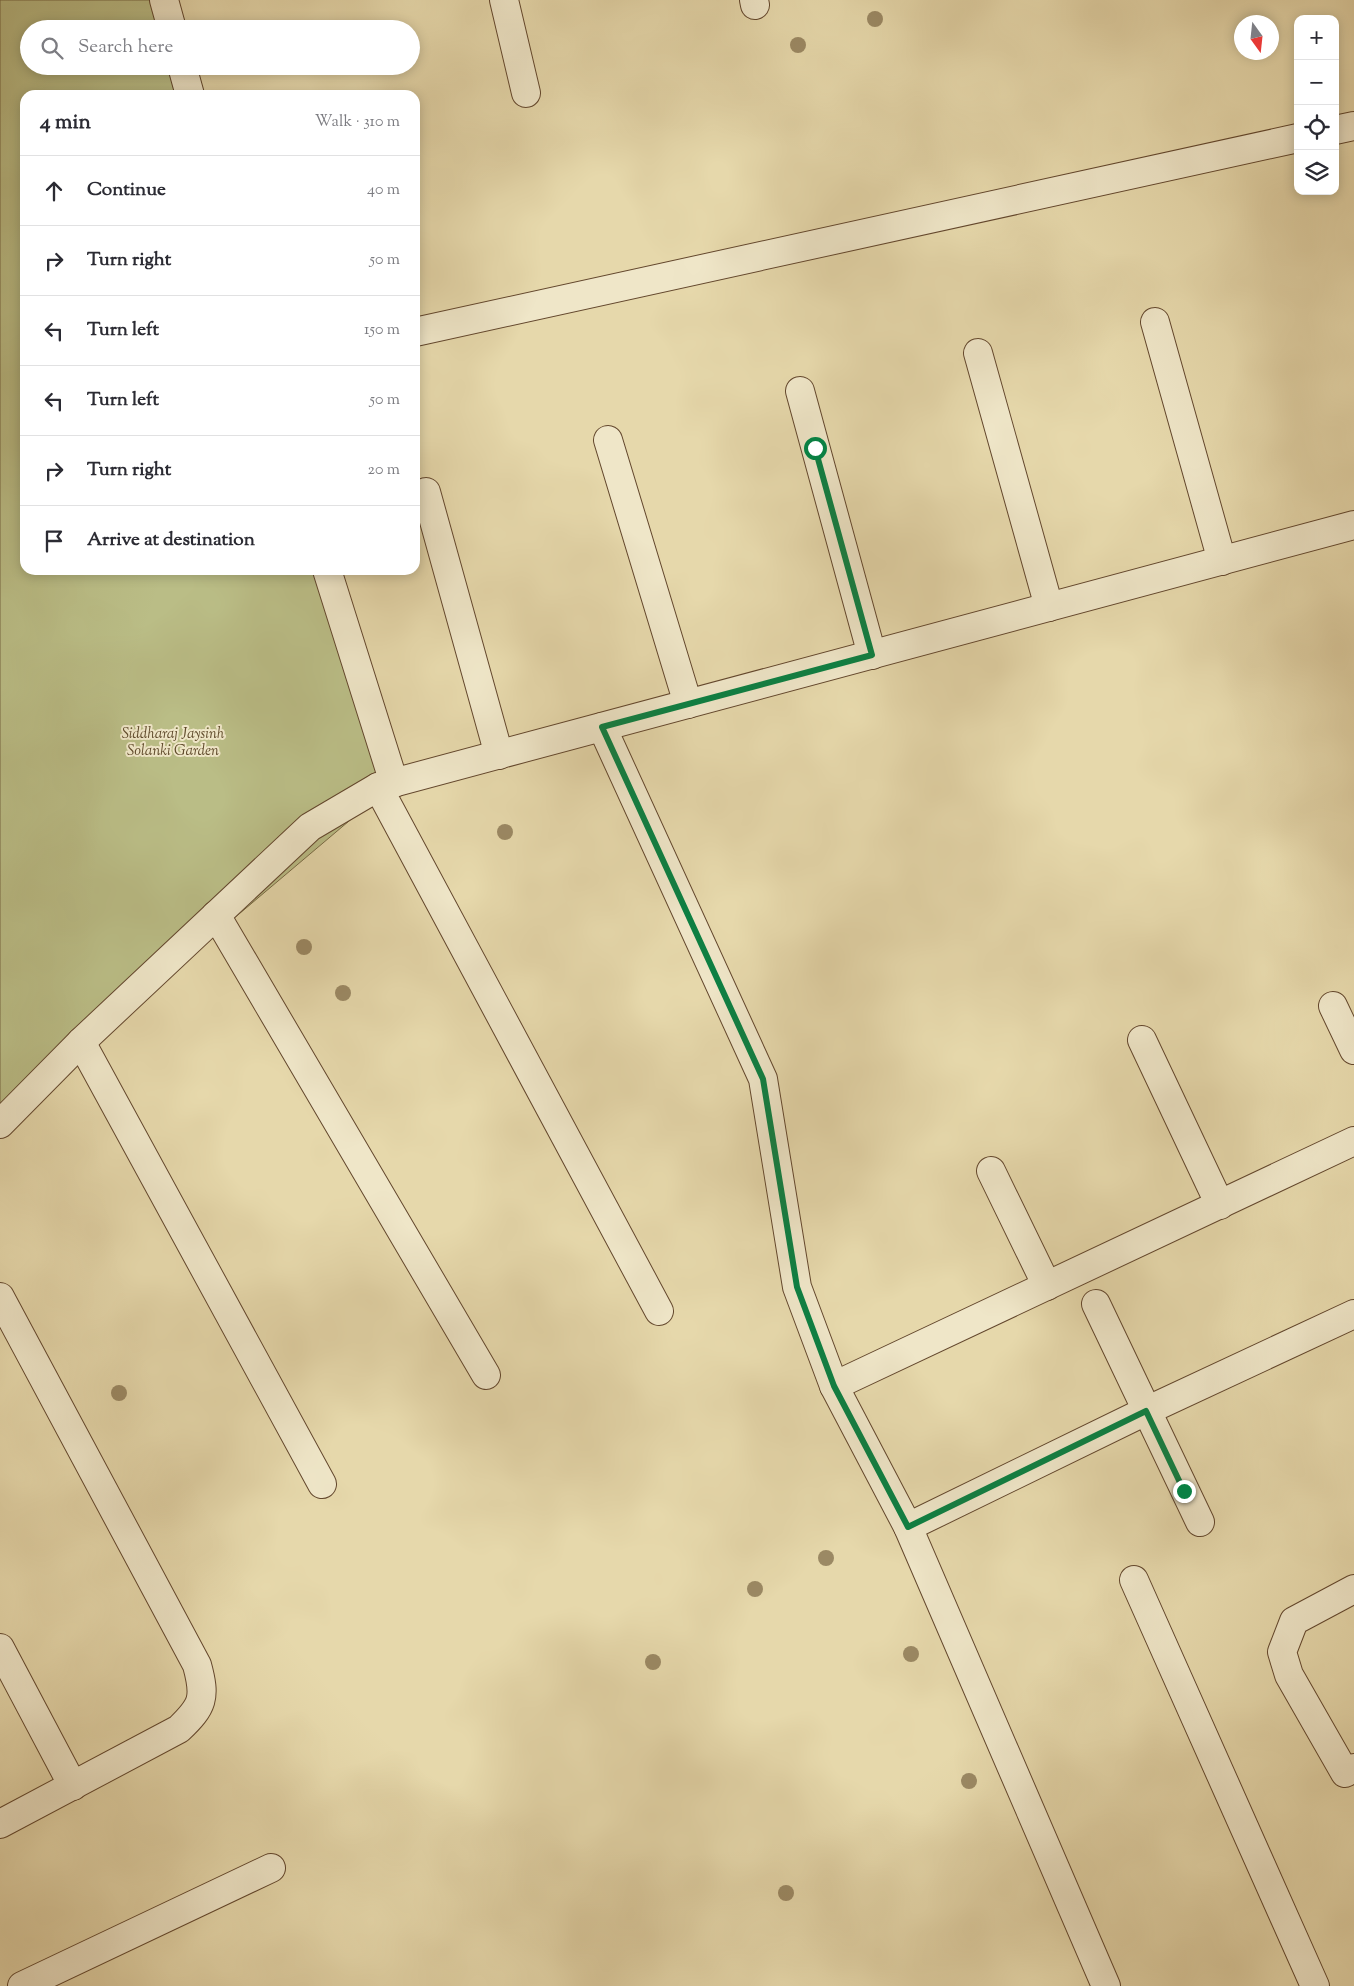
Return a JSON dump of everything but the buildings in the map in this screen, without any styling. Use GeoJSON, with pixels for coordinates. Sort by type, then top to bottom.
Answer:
{"type":"FeatureCollection","features":[{"type":"Feature","properties":{"kind":"street"},"geometry":{"type":"LineString","coordinates":[[164,0],[170,20]]}},
{"type":"Feature","properties":{"kind":"street"},"geometry":{"type":"LineString","coordinates":[[504,0],[526,93]]}},
{"type":"Feature","properties":{"kind":"street"},"geometry":{"type":"LineString","coordinates":[[184,75],[189,90]]}},
{"type":"Feature","properties":{"kind":"street"},"geometry":{"type":"LineString","coordinates":[[1339,129],[1354,126]]}},
{"type":"Feature","properties":{"kind":"street"},"geometry":{"type":"LineString","coordinates":[[420,331],[1294,139]]}},
{"type":"Feature","properties":{"kind":"street"},"geometry":{"type":"LineString","coordinates":[[1155,322],[1222,561]]}},
{"type":"Feature","properties":{"kind":"street"},"geometry":{"type":"LineString","coordinates":[[978,353],[1049,607]]}},
{"type":"Feature","properties":{"kind":"street"},"geometry":{"type":"LineString","coordinates":[[800,391],[872,655]]}},
{"type":"Feature","properties":{"kind":"street"},"geometry":{"type":"LineString","coordinates":[[608,440],[688,704]]}},
{"type":"Feature","properties":{"kind":"street"},"geometry":{"type":"LineString","coordinates":[[426,492],[498,755]]}},
{"type":"Feature","properties":{"kind":"street"},"geometry":{"type":"LineString","coordinates":[[0,1124],[81,1042],[310,827],[386,785],[1354,525]]}},
{"type":"Feature","properties":{"kind":"street"},"geometry":{"type":"LineString","coordinates":[[328,575],[386,785],[659,1311]]}},
{"type":"Feature","properties":{"kind":"street"},"geometry":{"type":"LineString","coordinates":[[602,727],[763,1079],[797,1287],[834,1386],[908,1527],[1106,1986]]}},
{"type":"Feature","properties":{"kind":"street"},"geometry":{"type":"LineString","coordinates":[[216,915],[486,1375]]}},
{"type":"Feature","properties":{"kind":"street"},"geometry":{"type":"LineString","coordinates":[[1333,1006],[1354,1050]]}},
{"type":"Feature","properties":{"kind":"street"},"geometry":{"type":"LineString","coordinates":[[1142,1040],[1220,1205]]}},
{"type":"Feature","properties":{"kind":"street"},"geometry":{"type":"LineString","coordinates":[[81,1042],[322,1484]]}},
{"type":"Feature","properties":{"kind":"street"},"geometry":{"type":"LineString","coordinates":[[834,1386],[1354,1141]]}},
{"type":"Feature","properties":{"kind":"street"},"geometry":{"type":"LineString","coordinates":[[991,1170],[1047,1286]]}},
{"type":"Feature","properties":{"kind":"street"},"geometry":{"type":"LineString","coordinates":[[0,1297],[197,1665],[202,1685],[202,1696],[194,1715],[179,1729],[0,1824]]}},
{"type":"Feature","properties":{"kind":"street"},"geometry":{"type":"LineString","coordinates":[[1096,1304],[1200,1522]]}},
{"type":"Feature","properties":{"kind":"street"},"geometry":{"type":"LineString","coordinates":[[908,1527],[1146,1411],[1354,1314]]}},
{"type":"Feature","properties":{"kind":"street"},"geometry":{"type":"LineString","coordinates":[[1134,1580],[1314,1986]]}},
{"type":"Feature","properties":{"kind":"street"},"geometry":{"type":"LineString","coordinates":[[1351,1777],[1289,1675],[1282,1652],[1294,1621],[1354,1589]]}},
{"type":"Feature","properties":{"kind":"street"},"geometry":{"type":"LineString","coordinates":[[0,1648],[73,1786]]}},
{"type":"Feature","properties":{"kind":"street"},"geometry":{"type":"LineString","coordinates":[[22,1986],[271,1868]]}},
{"type":"Feature","properties":{"kind":"green space","name":"Siddharaj Jaysinh Solanki Garden"},"geometry":{"type":"Polygon","coordinates":[[[0,0],[167,0],[173,20],[20,20],[20,75],[189,75],[193,90],[20,90],[20,575],[333,575],[394,783],[0,1116],[0,0]]]}},
{"type":"Feature","properties":{"kind":"route"},"geometry":{"type":"LineString","coordinates":[[815,448],[872,655],[602,727],[763,1079],[797,1287],[834,1386],[908,1527],[1146,1411],[1184,1491]]}}]}
